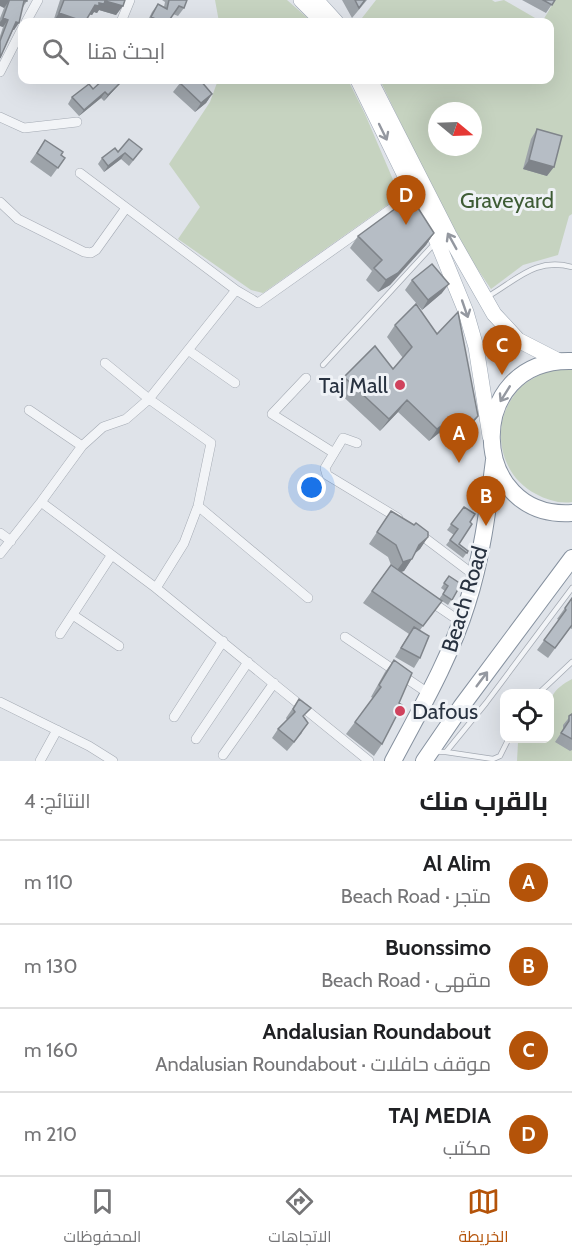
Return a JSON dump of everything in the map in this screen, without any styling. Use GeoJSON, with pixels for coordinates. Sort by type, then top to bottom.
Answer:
{"type":"FeatureCollection","features":[{"type":"Feature","properties":{"kind":"highway"},"geometry":{"type":"LineString","coordinates":[[565,360],[531,369],[510,386],[495,409],[490,436],[494,460],[504,481],[519,497],[539,508],[561,514],[572,513]]}},
{"type":"Feature","properties":{"kind":"highway","name":"Beach Road"},"geometry":{"type":"LineString","coordinates":[[393,761],[444,663],[461,622],[482,542],[494,460]]}},
{"type":"Feature","properties":{"kind":"highway","name":"Beach Road"},"geometry":{"type":"LineString","coordinates":[[427,757],[461,707],[572,558]]}},
{"type":"Feature","properties":{"kind":"main road"},"geometry":{"type":"LineString","coordinates":[[300,0],[319,18]]}},
{"type":"Feature","properties":{"kind":"main road"},"geometry":{"type":"LineString","coordinates":[[316,0],[332,18]]}},
{"type":"Feature","properties":{"kind":"main road"},"geometry":{"type":"LineString","coordinates":[[364,84],[412,194],[437,241],[466,312],[476,347],[490,436]]}},
{"type":"Feature","properties":{"kind":"main road"},"geometry":{"type":"LineString","coordinates":[[364,84],[485,299],[505,328],[518,340],[565,360]]}},
{"type":"Feature","properties":{"kind":"street"},"geometry":{"type":"LineString","coordinates":[[28,18],[38,0]]}},
{"type":"Feature","properties":{"kind":"street"},"geometry":{"type":"LineString","coordinates":[[123,18],[130,0]]}},
{"type":"Feature","properties":{"kind":"street"},"geometry":{"type":"LineString","coordinates":[[0,72],[18,37]]}},
{"type":"Feature","properties":{"kind":"street"},"geometry":{"type":"LineString","coordinates":[[0,117],[26,128],[77,122]]}},
{"type":"Feature","properties":{"kind":"street"},"geometry":{"type":"LineString","coordinates":[[80,173],[256,303],[261,302],[412,194]]}},
{"type":"Feature","properties":{"kind":"street"},"geometry":{"type":"LineString","coordinates":[[0,202],[18,219],[84,252],[91,253],[96,250],[126,208]]}},
{"type":"Feature","properties":{"kind":"street"},"geometry":{"type":"LineString","coordinates":[[0,554],[82,446],[103,428],[126,419],[149,399],[236,290]]}},
{"type":"Feature","properties":{"kind":"street"},"geometry":{"type":"LineString","coordinates":[[188,350],[235,383]]}},
{"type":"Feature","properties":{"kind":"street"},"geometry":{"type":"LineString","coordinates":[[105,363],[149,399],[210,441],[211,445],[198,506],[184,543],[156,588]]}},
{"type":"Feature","properties":{"kind":"street"},"geometry":{"type":"LineString","coordinates":[[306,378],[272,414],[334,453]]}},
{"type":"Feature","properties":{"kind":"street"},"geometry":{"type":"LineString","coordinates":[[29,410],[82,446]]}},
{"type":"Feature","properties":{"kind":"street"},"geometry":{"type":"LineString","coordinates":[[357,443],[344,438],[325,468],[327,474],[388,510],[474,575]]}},
{"type":"Feature","properties":{"kind":"street"},"geometry":{"type":"LineString","coordinates":[[41,502],[156,588],[369,761]]}},
{"type":"Feature","properties":{"kind":"street"},"geometry":{"type":"LineString","coordinates":[[198,506],[308,598]]}},
{"type":"Feature","properties":{"kind":"street"},"geometry":{"type":"LineString","coordinates":[[0,533],[11,541]]}},
{"type":"Feature","properties":{"kind":"street"},"geometry":{"type":"LineString","coordinates":[[60,634],[111,556]]}},
{"type":"Feature","properties":{"kind":"street"},"geometry":{"type":"LineString","coordinates":[[422,596],[461,622]]}},
{"type":"Feature","properties":{"kind":"street"},"geometry":{"type":"LineString","coordinates":[[73,615],[119,646]]}},
{"type":"Feature","properties":{"kind":"street"},"geometry":{"type":"LineString","coordinates":[[345,637],[428,693]]}},
{"type":"Feature","properties":{"kind":"street"},"geometry":{"type":"LineString","coordinates":[[174,717],[223,641]]}},
{"type":"Feature","properties":{"kind":"street"},"geometry":{"type":"LineString","coordinates":[[196,740],[248,662]]}},
{"type":"Feature","properties":{"kind":"street"},"geometry":{"type":"LineString","coordinates":[[223,755],[274,683]]}},
{"type":"Feature","properties":{"kind":"street"},"geometry":{"type":"LineString","coordinates":[[0,702],[90,746],[113,761]]}},
{"type":"Feature","properties":{"kind":"street"},"geometry":{"type":"LineString","coordinates":[[40,761],[57,730]]}},
{"type":"Feature","properties":{"kind":"lane"},"geometry":{"type":"LineString","coordinates":[[323,365],[437,241]]}},
{"type":"Feature","properties":{"kind":"lane"},"geometry":{"type":"LineString","coordinates":[[485,299],[537,266],[550,264],[572,267]]}},
{"type":"Feature","properties":{"kind":"lane"},"geometry":{"type":"LineString","coordinates":[[447,752],[572,588]]}},
{"type":"Feature","properties":{"kind":"lane"},"geometry":{"type":"LineString","coordinates":[[542,689],[572,662]]}},
{"type":"Feature","properties":{"kind":"lane"},"geometry":{"type":"LineString","coordinates":[[427,757],[447,752],[498,759],[506,743]]}},
{"type":"Feature","properties":{"kind":"green space"},"geometry":{"type":"Polygon","coordinates":[[[215,0],[287,0],[307,18],[218,18],[215,0]]]}},
{"type":"Feature","properties":{"kind":"green space"},"geometry":{"type":"Polygon","coordinates":[[[376,0],[492,0],[495,2],[504,0],[535,18],[362,18],[376,0]]]}},
{"type":"Feature","properties":{"kind":"green space","name":"Graveyard"},"geometry":{"type":"Polygon","coordinates":[[[555,0],[572,0],[572,214],[569,216],[558,255],[523,265],[491,289],[453,233],[382,84],[554,84],[554,18],[544,18],[555,0]]]}},
{"type":"Feature","properties":{"kind":"green space"},"geometry":{"type":"Polygon","coordinates":[[[217,84],[350,84],[400,196],[263,293],[251,290],[178,239],[200,207],[169,164],[210,102],[217,84]]]}},
{"type":"Feature","properties":{"kind":"green space"},"geometry":{"type":"Polygon","coordinates":[[[554,369],[572,369],[572,502],[549,500],[523,486],[514,475],[502,449],[503,420],[507,407],[515,394],[527,382],[554,369]]]}},
{"type":"Feature","properties":{"kind":"green space"},"geometry":{"type":"Polygon","coordinates":[[[572,679],[572,761],[517,761],[518,743],[554,743],[554,694],[572,679]]]}},
{"type":"Feature","properties":{"kind":"building"},"geometry":{"type":"Polygon","coordinates":[[[7,0],[27,0],[24,1],[20,18],[18,18],[18,23],[16,22],[0,58],[0,41],[8,20],[3,18],[9,1],[7,0]]]}},
{"type":"Feature","properties":{"kind":"building"},"geometry":{"type":"Polygon","coordinates":[[[64,0],[125,0],[123,6],[105,1],[104,4],[99,3],[99,6],[95,5],[87,18],[73,18],[59,13],[64,0]]]}},
{"type":"Feature","properties":{"kind":"building"},"geometry":{"type":"Polygon","coordinates":[[[169,0],[187,0],[184,8],[179,6],[171,18],[151,17],[158,4],[167,9],[169,0]]]}},
{"type":"Feature","properties":{"kind":"building"},"geometry":{"type":"Polygon","coordinates":[[[355,0],[365,0],[359,8],[355,0]]]}},
{"type":"Feature","properties":{"kind":"building"},"geometry":{"type":"Polygon","coordinates":[[[543,0],[555,0],[552,5],[543,0]]]}},
{"type":"Feature","properties":{"kind":"building"},"geometry":{"type":"Polygon","coordinates":[[[89,84],[93,89],[99,84],[119,84],[108,95],[105,92],[84,110],[72,97],[89,84]]]}},
{"type":"Feature","properties":{"kind":"building"},"geometry":{"type":"Polygon","coordinates":[[[181,84],[203,84],[212,94],[201,103],[181,84]]]}},
{"type":"Feature","properties":{"kind":"building"},"geometry":{"type":"Polygon","coordinates":[[[537,129],[562,136],[554,167],[529,160],[537,129]]]}},
{"type":"Feature","properties":{"kind":"building"},"geometry":{"type":"Polygon","coordinates":[[[129,139],[142,149],[133,160],[125,153],[108,166],[102,158],[115,148],[118,152],[129,139]]]}},
{"type":"Feature","properties":{"kind":"building"},"geometry":{"type":"Polygon","coordinates":[[[45,140],[63,152],[61,155],[65,158],[58,168],[37,153],[45,140]]]}},
{"type":"Feature","properties":{"kind":"building"},"geometry":{"type":"Polygon","coordinates":[[[411,197],[434,233],[398,273],[386,280],[374,268],[382,260],[358,236],[411,197]]]}},
{"type":"Feature","properties":{"kind":"building"},"geometry":{"type":"Polygon","coordinates":[[[432,264],[449,284],[428,300],[412,280],[432,264]]]}},
{"type":"Feature","properties":{"kind":"building","name":"Taj Mall"},"geometry":{"type":"Polygon","coordinates":[[[416,304],[437,334],[458,312],[478,416],[459,435],[448,421],[437,429],[407,400],[389,419],[344,377],[375,346],[393,369],[412,347],[395,325],[416,304]]]}},
{"type":"Feature","properties":{"kind":"building"},"geometry":{"type":"Polygon","coordinates":[[[464,507],[475,514],[470,522],[472,524],[459,544],[468,551],[467,553],[450,540],[458,529],[451,524],[464,507]]]}},
{"type":"Feature","properties":{"kind":"building"},"geometry":{"type":"Polygon","coordinates":[[[391,511],[414,525],[416,523],[428,532],[428,537],[419,545],[412,559],[403,562],[396,545],[377,532],[391,511]]]}},
{"type":"Feature","properties":{"kind":"building"},"geometry":{"type":"Polygon","coordinates":[[[391,565],[442,601],[423,626],[372,591],[391,565]]]}},
{"type":"Feature","properties":{"kind":"building"},"geometry":{"type":"Polygon","coordinates":[[[449,576],[461,584],[452,600],[443,594],[448,586],[444,583],[449,576]]]}},
{"type":"Feature","properties":{"kind":"building"},"geometry":{"type":"Polygon","coordinates":[[[572,598],[572,625],[555,648],[544,640],[572,598]]]}},
{"type":"Feature","properties":{"kind":"building"},"geometry":{"type":"Polygon","coordinates":[[[414,627],[429,636],[420,658],[401,648],[414,627]]]}},
{"type":"Feature","properties":{"kind":"building"},"geometry":{"type":"Polygon","coordinates":[[[394,660],[412,673],[399,703],[402,705],[382,744],[355,722],[381,687],[379,685],[394,660]]]}},
{"type":"Feature","properties":{"kind":"building"},"geometry":{"type":"Polygon","coordinates":[[[299,699],[311,708],[303,716],[308,723],[294,742],[278,729],[295,712],[293,709],[299,699]]]}},
{"type":"Feature","properties":{"kind":"building"},"geometry":{"type":"Polygon","coordinates":[[[572,714],[572,739],[561,733],[572,714]]]}},
{"type":"Feature","properties":{"kind":"place","name":"TAJ MEDIA"},"geometry":{"type":"Point","coordinates":[406,225]}},
{"type":"Feature","properties":{"kind":"place","name":"Andalusian Roundabout"},"geometry":{"type":"Point","coordinates":[502,375]}},
{"type":"Feature","properties":{"kind":"place","name":"Taj Mall"},"geometry":{"type":"Point","coordinates":[400,385]}},
{"type":"Feature","properties":{"kind":"place","name":"Al Alim"},"geometry":{"type":"Point","coordinates":[459,463]}},
{"type":"Feature","properties":{"kind":"place","name":"Buonssimo"},"geometry":{"type":"Point","coordinates":[486,526]}},
{"type":"Feature","properties":{"kind":"place","name":"Dafous"},"geometry":{"type":"Point","coordinates":[400,711]}}]}
